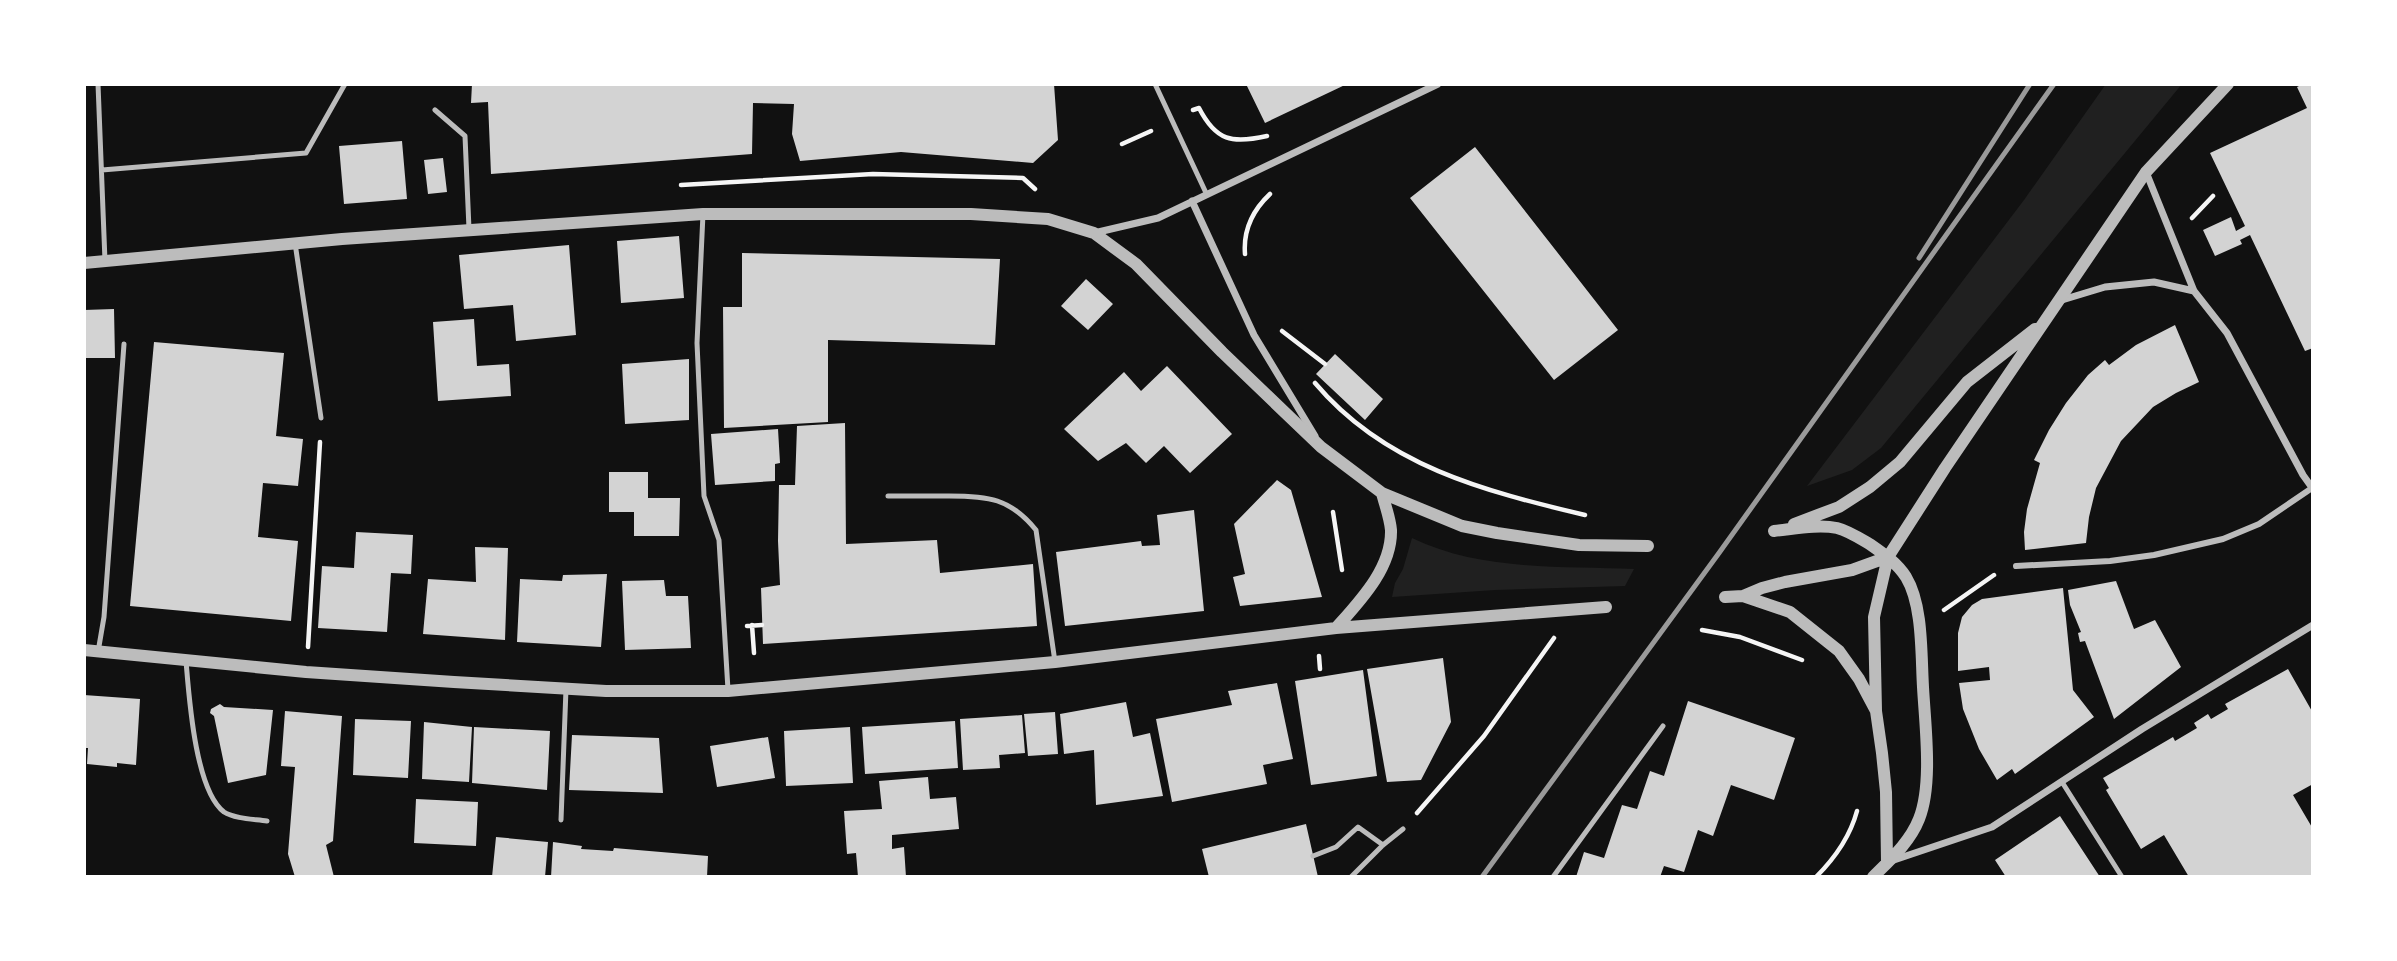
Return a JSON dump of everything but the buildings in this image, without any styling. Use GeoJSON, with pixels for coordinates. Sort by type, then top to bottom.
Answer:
{"type":"FeatureCollection","features":[{"type":"Feature","properties":{"kind":"street"},"geometry":{"type":"LineString","coordinates":[[1094,233],[1158,218],[1438,84]]}},
{"type":"Feature","properties":{"kind":"street"},"geometry":{"type":"LineString","coordinates":[[1887,862],[1886,792],[1876,711],[1874,617],[1888,557],[1945,468],[2146,172],[2228,84]]}},
{"type":"Feature","properties":{"kind":"street"},"geometry":{"type":"LineString","coordinates":[[2016,566],[2110,561],[2154,555],[2222,539],[2259,524],[2313,489],[2227,333],[2194,291],[2146,172]]}},
{"type":"Feature","properties":{"kind":"street"},"geometry":{"type":"LineString","coordinates":[[1192,201],[1254,335],[1321,447]]}},
{"type":"Feature","properties":{"kind":"street"},"geometry":{"type":"LineString","coordinates":[[84,263],[469,229],[702,214],[861,212],[971,214],[1048,219],[1094,233],[1136,264],[1321,447],[1382,493],[1462,526],[1497,533],[1579,545],[1648,546]]}},
{"type":"Feature","properties":{"kind":"street"},"geometry":{"type":"LineString","coordinates":[[2061,300],[2105,288],[2154,282],[2194,291]]}},
{"type":"Feature","properties":{"kind":"street"},"geometry":{"type":"LineString","coordinates":[[1873,877],[1908,840],[1919,818],[1927,763],[1920,629],[1906,578],[1888,557],[1857,536],[1837,528],[1774,531],[1839,507],[1870,487],[1899,462],[1967,382],[2046,320]]}},
{"type":"Feature","properties":{"kind":"street"},"geometry":{"type":"LineString","coordinates":[[1336,628],[1361,600],[1387,557],[1391,526],[1382,493]]}},
{"type":"Feature","properties":{"kind":"street"},"geometry":{"type":"LineString","coordinates":[[1725,597],[1744,596],[1762,588],[1852,570],[1888,557]]}},
{"type":"Feature","properties":{"kind":"street"},"geometry":{"type":"LineString","coordinates":[[1744,596],[1790,612],[1839,651],[1859,679],[1876,711]]}},
{"type":"Feature","properties":{"kind":"street"},"geometry":{"type":"LineString","coordinates":[[84,650],[306,672],[566,689],[728,691],[1055,662],[1336,628],[1606,607]]}},
{"type":"Feature","properties":{"kind":"street"},"geometry":{"type":"LineString","coordinates":[[1887,862],[1992,827],[2142,729],[2313,625]]}},
{"type":"Feature","properties":{"kind":"lane"},"geometry":{"type":"LineString","coordinates":[[98,84],[105,261]]}},
{"type":"Feature","properties":{"kind":"lane"},"geometry":{"type":"LineString","coordinates":[[102,170],[306,153],[345,84]]}},
{"type":"Feature","properties":{"kind":"lane"},"geometry":{"type":"LineString","coordinates":[[1155,84],[1207,195]]}},
{"type":"Feature","properties":{"kind":"lane"},"geometry":{"type":"LineString","coordinates":[[435,110],[465,136],[469,229]]}},
{"type":"Feature","properties":{"kind":"lane"},"geometry":{"type":"LineString","coordinates":[[702,214],[697,344],[704,496],[719,540],[728,691]]}},
{"type":"Feature","properties":{"kind":"lane"},"geometry":{"type":"LineString","coordinates":[[295,243],[321,418]]}},
{"type":"Feature","properties":{"kind":"lane"},"geometry":{"type":"LineString","coordinates":[[98,652],[104,617],[124,344]]}},
{"type":"Feature","properties":{"kind":"lane"},"geometry":{"type":"LineString","coordinates":[[888,496],[983,496],[1012,507],[1025,517],[1036,530],[1055,662]]}},
{"type":"Feature","properties":{"kind":"lane"},"geometry":{"type":"LineString","coordinates":[[186,661],[191,719],[201,765],[214,800],[225,813],[267,821]]}},
{"type":"Feature","properties":{"kind":"lane"},"geometry":{"type":"LineString","coordinates":[[561,820],[566,689]]}},
{"type":"Feature","properties":{"kind":"lane"},"geometry":{"type":"LineString","coordinates":[[1552,877],[1663,726]]}},
{"type":"Feature","properties":{"kind":"lane"},"geometry":{"type":"LineString","coordinates":[[2062,782],[2122,877]]}},
{"type":"Feature","properties":{"kind":"lane"},"geometry":{"type":"LineString","coordinates":[[1313,856],[1336,847],[1358,827],[1383,845]]}},
{"type":"Feature","properties":{"kind":"lane"},"geometry":{"type":"LineString","coordinates":[[1351,877],[1403,829]]}},
{"type":"Feature","properties":{"kind":"path"},"geometry":{"type":"LineString","coordinates":[[1199,108],[1212,129],[1223,136],[1242,141],[1267,135]]}},
{"type":"Feature","properties":{"kind":"path"},"geometry":{"type":"LineString","coordinates":[[1246,260],[1246,233],[1255,209],[1273,192]]}},
{"type":"Feature","properties":{"kind":"path"},"geometry":{"type":"LineString","coordinates":[[1284,342],[1273,324],[1325,364]]}},
{"type":"Feature","properties":{"kind":"path"},"geometry":{"type":"LineString","coordinates":[[1313,380],[1335,407],[1386,446],[1432,470],[1481,488],[1595,516]]}},
{"type":"Feature","properties":{"kind":"path"},"geometry":{"type":"LineString","coordinates":[[306,672],[321,418]]}},
{"type":"Feature","properties":{"kind":"path"},"geometry":{"type":"LineString","coordinates":[[1333,512],[1342,570]]}},
{"type":"Feature","properties":{"kind":"path"},"geometry":{"type":"LineString","coordinates":[[1944,610],[1994,575]]}},
{"type":"Feature","properties":{"kind":"path"},"geometry":{"type":"LineString","coordinates":[[754,653],[757,625]]}},
{"type":"Feature","properties":{"kind":"path"},"geometry":{"type":"LineString","coordinates":[[1703,630],[1740,637],[1809,664]]}},
{"type":"Feature","properties":{"kind":"path"},"geometry":{"type":"LineString","coordinates":[[1403,829],[1484,736],[1557,635]]}},
{"type":"Feature","properties":{"kind":"path"},"geometry":{"type":"LineString","coordinates":[[1816,877],[1831,862],[1853,828],[1859,802]]}},
{"type":"Feature","properties":{"kind":"shaded area"},"geometry":{"type":"Polygon","coordinates":[[[2106,84],[2182,84],[1881,448],[1852,470],[1807,486],[2024,200],[2106,84]]]}},
{"type":"Feature","properties":{"kind":"shaded area"},"geometry":{"type":"Polygon","coordinates":[[[1412,538],[1438,549],[1493,562],[1549,567],[1634,569],[1625,586],[1495,590],[1392,597],[1412,538]]]}},
{"type":"Feature","properties":{"kind":"railway"},"geometry":{"type":"LineString","coordinates":[[1919,258],[2030,84]]}},
{"type":"Feature","properties":{"kind":"railway"},"geometry":{"type":"LineString","coordinates":[[1482,877],[1719,553],[2054,84]]}}]}
